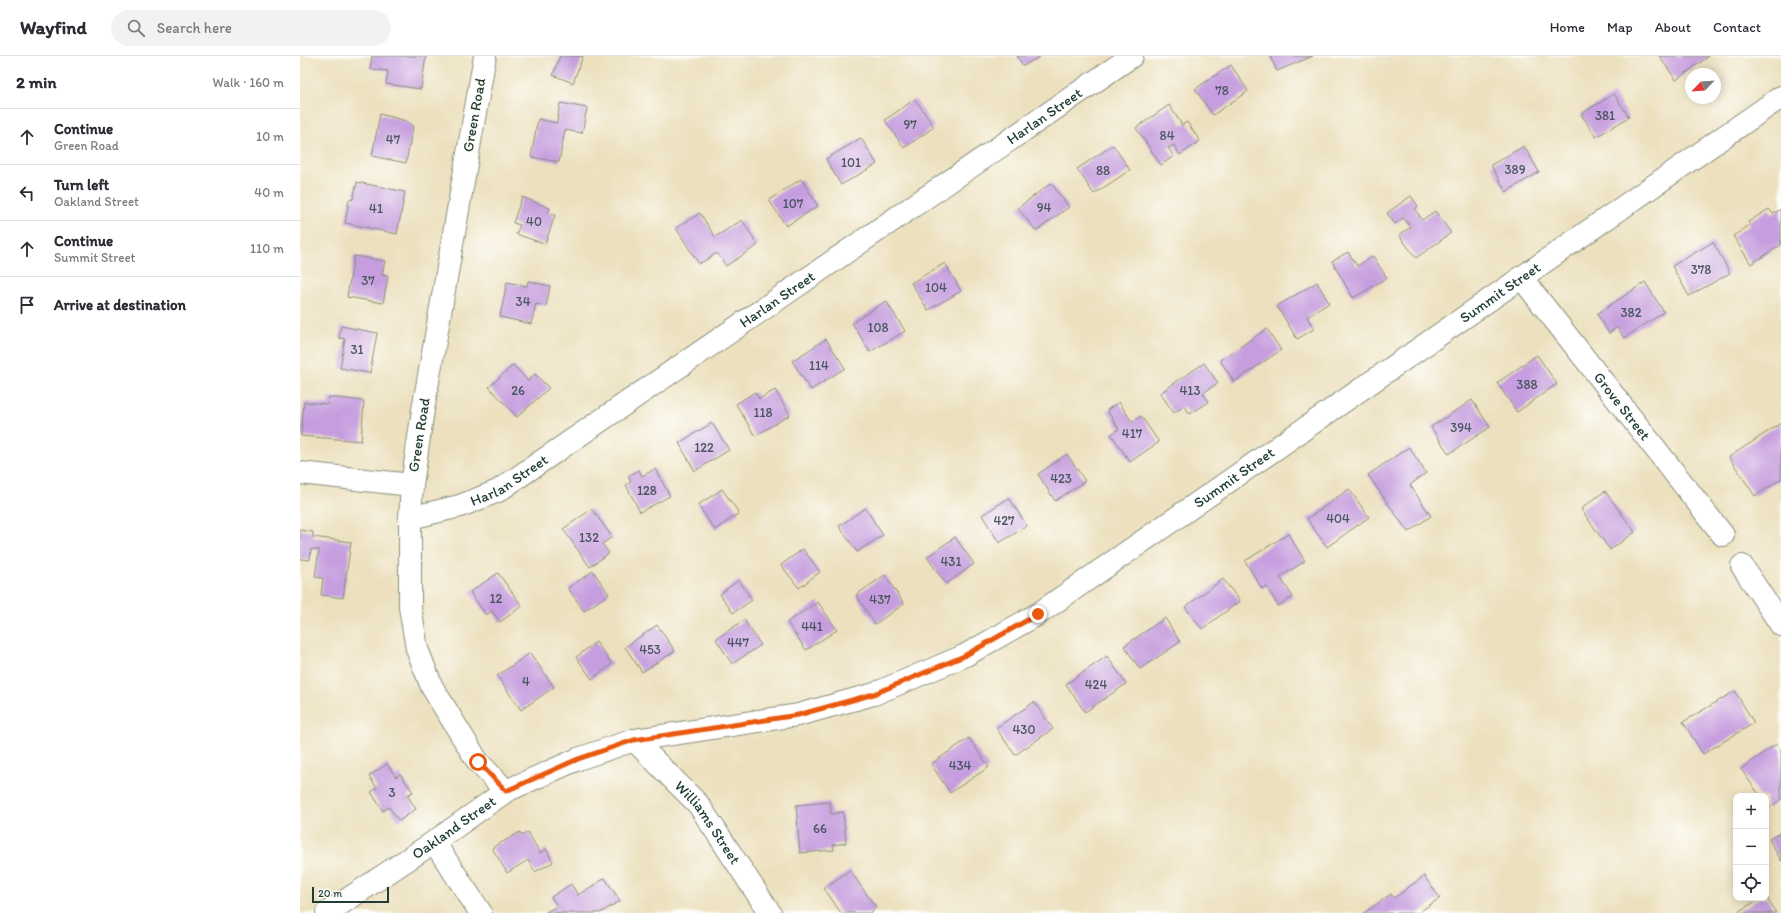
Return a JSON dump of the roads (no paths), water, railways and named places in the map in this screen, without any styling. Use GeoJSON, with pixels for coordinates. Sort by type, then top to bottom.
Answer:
{"type":"FeatureCollection","features":[{"type":"Feature","properties":{"kind":"street","name":"Green Road"},"geometry":{"type":"LineString","coordinates":[[485,56],[423,410],[412,485],[410,518],[410,607],[417,648],[432,687],[478,762],[506,791]]}},
{"type":"Feature","properties":{"kind":"street","name":"Harlan Street"},"geometry":{"type":"LineString","coordinates":[[410,518],[460,506],[498,491],[1132,56]]}},
{"type":"Feature","properties":{"kind":"street","name":"Summit Street"},"geometry":{"type":"LineString","coordinates":[[634,740],[798,715],[874,694],[964,656],[1038,614],[1781,97]]}},
{"type":"Feature","properties":{"kind":"street","name":"Grove Street"},"geometry":{"type":"LineString","coordinates":[[1521,277],[1723,535]]}},
{"type":"Feature","properties":{"kind":"street"},"geometry":{"type":"LineString","coordinates":[[300,473],[412,485]]}},
{"type":"Feature","properties":{"kind":"street"},"geometry":{"type":"LineString","coordinates":[[1742,566],[1781,625]]}},
{"type":"Feature","properties":{"kind":"street","name":"Oakland Street"},"geometry":{"type":"LineString","coordinates":[[327,913],[434,842],[506,791],[578,759],[634,740]]}},
{"type":"Feature","properties":{"kind":"street","name":"Williams Street"},"geometry":{"type":"LineString","coordinates":[[634,740],[698,804],[770,913]]}},
{"type":"Feature","properties":{"kind":"street"},"geometry":{"type":"LineString","coordinates":[[434,842],[481,913]]}}]}
